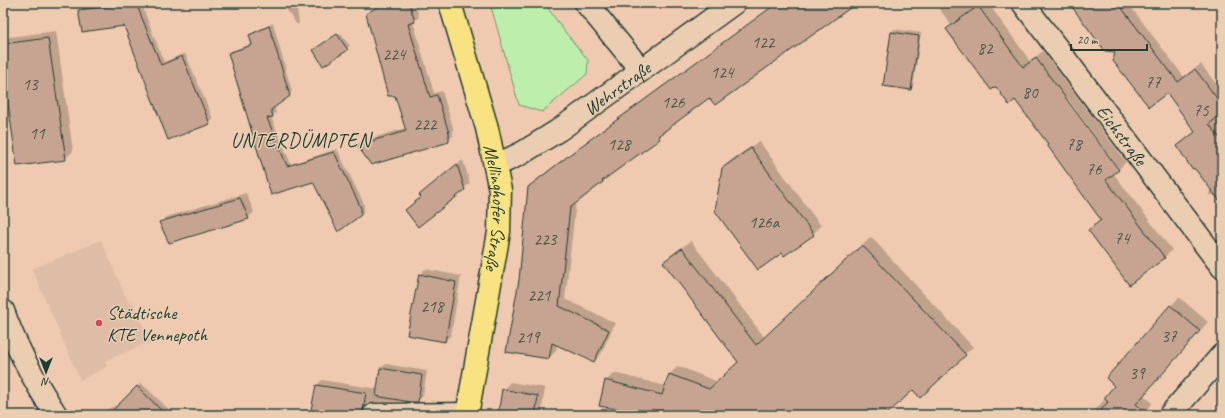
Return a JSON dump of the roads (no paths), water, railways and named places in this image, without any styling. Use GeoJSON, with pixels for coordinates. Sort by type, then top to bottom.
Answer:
{"type":"FeatureCollection","features":[{"type":"Feature","properties":{"kind":"main road","name":"Mellinghofer Straße"},"geometry":{"type":"LineString","coordinates":[[450,3],[487,128],[500,190],[499,232],[487,310],[467,415]]}},
{"type":"Feature","properties":{"kind":"street"},"geometry":{"type":"LineString","coordinates":[[586,3],[640,70]]}},
{"type":"Feature","properties":{"kind":"street","name":"Wehrstraße"},"geometry":{"type":"LineString","coordinates":[[495,166],[522,153],[559,130],[734,3]]}},
{"type":"Feature","properties":{"kind":"street","name":"Eichstraße"},"geometry":{"type":"LineString","coordinates":[[1023,3],[1222,267]]}},
{"type":"Feature","properties":{"kind":"street"},"geometry":{"type":"LineString","coordinates":[[3,311],[30,370],[56,415]]}},
{"type":"Feature","properties":{"kind":"street"},"geometry":{"type":"LineString","coordinates":[[1170,415],[1222,355]]}},
{"type":"Feature","properties":{"kind":"street"},"geometry":{"type":"LineString","coordinates":[[374,415],[467,415]]}},
{"type":"Feature","properties":{"kind":"place","name":"Städtische KTE Vennepoth"},"geometry":{"type":"Point","coordinates":[99,323]}},
{"type":"Feature","properties":{"kind":"district","name":"UNTERDÜMPTEN"},"geometry":{"type":"Point","coordinates":[301,140]}}]}
